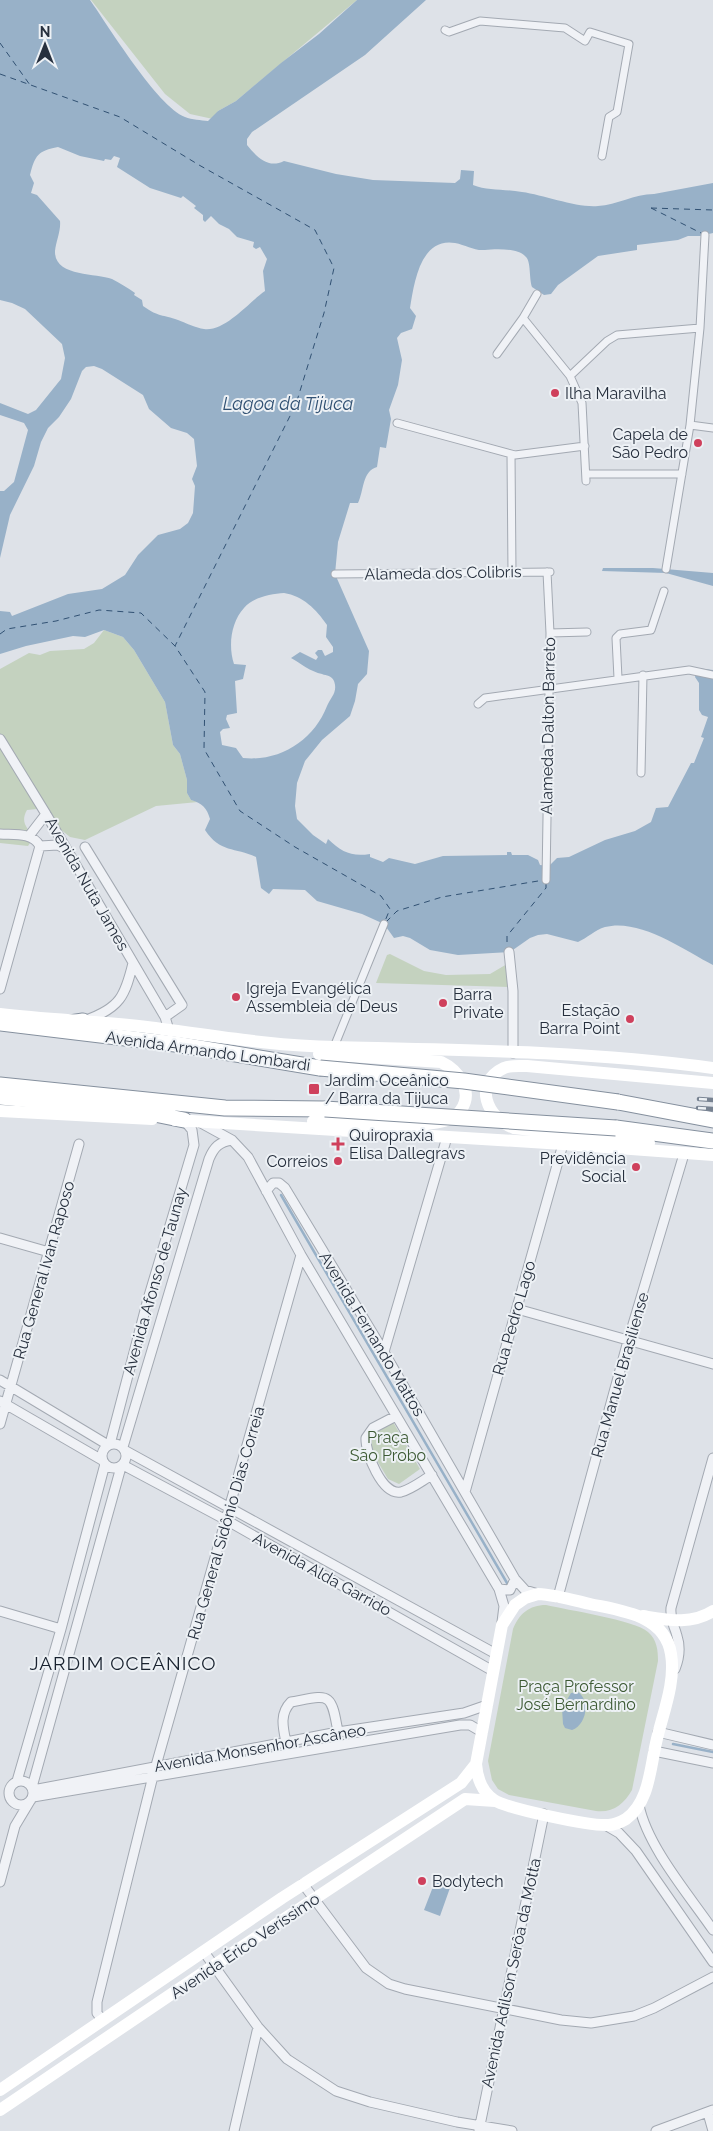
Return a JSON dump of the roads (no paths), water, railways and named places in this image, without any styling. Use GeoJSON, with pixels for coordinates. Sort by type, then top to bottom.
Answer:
{"type":"FeatureCollection","features":[{"type":"Feature","properties":{"kind":"highway"},"geometry":{"type":"LineString","coordinates":[[38,1028],[82,1021]]}},
{"type":"Feature","properties":{"kind":"highway","name":"Avenida Armando Lombardi"},"geometry":{"type":"LineString","coordinates":[[0,1023],[175,1044],[320,1068],[464,1081],[618,1102],[713,1120]]}},
{"type":"Feature","properties":{"kind":"highway"},"geometry":{"type":"LineString","coordinates":[[0,1085],[225,1108],[325,1109],[616,1128],[713,1141]]}},
{"type":"Feature","properties":{"kind":"highway"},"geometry":{"type":"LineString","coordinates":[[0,1097],[135,1110],[192,1121]]}},
{"type":"Feature","properties":{"kind":"main road","name":"Avenida Armando Lombardi"},"geometry":{"type":"LineString","coordinates":[[0,1014],[169,1030],[254,1042],[636,1059],[713,1068]]}},
{"type":"Feature","properties":{"kind":"main road"},"geometry":{"type":"LineString","coordinates":[[254,1042],[285,1050],[337,1056],[441,1062],[457,1073],[464,1091],[464,1102],[461,1110],[453,1117],[426,1124],[336,1120],[256,1125]]}},
{"type":"Feature","properties":{"kind":"main road"},"geometry":{"type":"LineString","coordinates":[[713,1083],[564,1068],[514,1066],[498,1072],[490,1081],[486,1097],[487,1105],[492,1114],[505,1125],[514,1128],[612,1138],[713,1154]]}},
{"type":"Feature","properties":{"kind":"main road"},"geometry":{"type":"LineString","coordinates":[[0,1111],[563,1144],[684,1154],[713,1154]]}},
{"type":"Feature","properties":{"kind":"main road"},"geometry":{"type":"LineString","coordinates":[[638,1615],[652,1623],[664,1635],[671,1654],[671,1679],[647,1788],[639,1805],[625,1820],[607,1826],[544,1814],[495,1801],[488,1795],[480,1783],[476,1764],[502,1625],[514,1605],[525,1598],[538,1594],[670,1620],[698,1620],[713,1611]]}},
{"type":"Feature","properties":{"kind":"main road","name":"Avenida Érico Veríssimo"},"geometry":{"type":"LineString","coordinates":[[0,2090],[303,1884],[461,1784],[476,1764]]}},
{"type":"Feature","properties":{"kind":"main road","name":"Avenida Érico Veríssimo"},"geometry":{"type":"LineString","coordinates":[[0,2110],[213,1966],[465,1800],[495,1801]]}},
{"type":"Feature","properties":{"kind":"street"},"geometry":{"type":"LineString","coordinates":[[445,30],[449,32],[480,21],[565,28],[585,41],[590,32],[629,44],[617,112],[609,117],[602,156]]}},
{"type":"Feature","properties":{"kind":"street"},"geometry":{"type":"LineString","coordinates":[[666,569],[690,425],[700,328],[705,235]]}},
{"type":"Feature","properties":{"kind":"street"},"geometry":{"type":"LineString","coordinates":[[498,354],[524,318],[537,294]]}},
{"type":"Feature","properties":{"kind":"street"},"geometry":{"type":"LineString","coordinates":[[524,318],[570,376],[582,403],[586,478],[682,474]]}},
{"type":"Feature","properties":{"kind":"street"},"geometry":{"type":"LineString","coordinates":[[570,376],[607,340],[617,336],[700,328]]}},
{"type":"Feature","properties":{"kind":"street"},"geometry":{"type":"LineString","coordinates":[[398,423],[511,454],[585,446]]}},
{"type":"Feature","properties":{"kind":"street"},"geometry":{"type":"LineString","coordinates":[[690,425],[713,428]]}},
{"type":"Feature","properties":{"kind":"street"},"geometry":{"type":"LineString","coordinates":[[511,454],[512,572]]}},
{"type":"Feature","properties":{"kind":"street","name":"Alameda dos Colibris"},"geometry":{"type":"LineString","coordinates":[[335,574],[549,572]]}},
{"type":"Feature","properties":{"kind":"street","name":"Alameda Dalton Barreto"},"geometry":{"type":"LineString","coordinates":[[546,880],[550,633],[549,572]]}},
{"type":"Feature","properties":{"kind":"street"},"geometry":{"type":"LineString","coordinates":[[618,678],[616,638],[620,634],[651,630],[664,591]]}},
{"type":"Feature","properties":{"kind":"street"},"geometry":{"type":"LineString","coordinates":[[550,633],[587,632]]}},
{"type":"Feature","properties":{"kind":"street"},"geometry":{"type":"LineString","coordinates":[[478,704],[485,698],[618,678],[689,670],[713,675]]}},
{"type":"Feature","properties":{"kind":"street"},"geometry":{"type":"LineString","coordinates":[[641,773],[643,676]]}},
{"type":"Feature","properties":{"kind":"street","name":"Avenida Nuta James"},"geometry":{"type":"LineString","coordinates":[[0,739],[165,1017],[169,1030]]}},
{"type":"Feature","properties":{"kind":"street"},"geometry":{"type":"LineString","coordinates":[[29,836],[46,814]]}},
{"type":"Feature","properties":{"kind":"street"},"geometry":{"type":"LineString","coordinates":[[0,834],[29,836],[35,839],[40,846]]}},
{"type":"Feature","properties":{"kind":"street"},"geometry":{"type":"LineString","coordinates":[[40,846],[58,845],[67,850]]}},
{"type":"Feature","properties":{"kind":"street"},"geometry":{"type":"LineString","coordinates":[[0,989],[40,846]]}},
{"type":"Feature","properties":{"kind":"street"},"geometry":{"type":"LineString","coordinates":[[85,847],[182,1005],[165,1017]]}},
{"type":"Feature","properties":{"kind":"street"},"geometry":{"type":"LineString","coordinates":[[334,1047],[384,924]]}},
{"type":"Feature","properties":{"kind":"street"},"geometry":{"type":"LineString","coordinates":[[509,952],[513,991],[513,1053]]}},
{"type":"Feature","properties":{"kind":"street"},"geometry":{"type":"LineString","coordinates":[[82,1021],[103,1014],[123,996],[132,962]]}},
{"type":"Feature","properties":{"kind":"street","name":"Avenida Fernando Mattos"},"geometry":{"type":"LineString","coordinates":[[192,1121],[232,1140],[248,1157],[301,1255],[499,1589],[504,1606],[502,1625]]}},
{"type":"Feature","properties":{"kind":"street","name":"Avenida Afonso de Taunay"},"geometry":{"type":"LineString","coordinates":[[109,1444],[148,1300],[194,1145],[192,1121]]}},
{"type":"Feature","properties":{"kind":"street"},"geometry":{"type":"LineString","coordinates":[[384,1352],[448,1137]]}},
{"type":"Feature","properties":{"kind":"street","name":"Avenida Afonso de Taunay"},"geometry":{"type":"LineString","coordinates":[[125,1449],[209,1159],[217,1145],[222,1141],[232,1140]]}},
{"type":"Feature","properties":{"kind":"street","name":"Rua General Ivan Raposo"},"geometry":{"type":"LineString","coordinates":[[0,1424],[3,1403],[11,1386],[79,1144]]}},
{"type":"Feature","properties":{"kind":"street","name":"Rua Pedro Lago"},"geometry":{"type":"LineString","coordinates":[[465,1492],[563,1144]]}},
{"type":"Feature","properties":{"kind":"street","name":"Rua Manuel Brasiliense"},"geometry":{"type":"LineString","coordinates":[[558,1597],[628,1341],[684,1154]]}},
{"type":"Feature","properties":{"kind":"street","name":"Avenida Fernando Mattos"},"geometry":{"type":"LineString","coordinates":[[266,1190],[273,1183],[279,1183],[285,1188],[384,1352],[516,1579],[525,1590],[538,1594]]}},
{"type":"Feature","properties":{"kind":"street"},"geometry":{"type":"LineString","coordinates":[[0,1238],[49,1252]]}},
{"type":"Feature","properties":{"kind":"street","name":"Rua General Sidônio Dias Correia"},"geometry":{"type":"LineString","coordinates":[[106,2018],[100,2017],[97,2013],[96,2002],[153,1776],[301,1255]]}},
{"type":"Feature","properties":{"kind":"street"},"geometry":{"type":"LineString","coordinates":[[517,1309],[713,1364]]}},
{"type":"Feature","properties":{"kind":"street"},"geometry":{"type":"LineString","coordinates":[[0,1380],[109,1444]]}},
{"type":"Feature","properties":{"kind":"street"},"geometry":{"type":"LineString","coordinates":[[3,1403],[112,1468],[122,1466]]}},
{"type":"Feature","properties":{"kind":"street"},"geometry":{"type":"LineString","coordinates":[[396,1416],[373,1428],[366,1438],[368,1455],[380,1478],[388,1488],[395,1492],[402,1492],[432,1475]]}},
{"type":"Feature","properties":{"kind":"street"},"geometry":{"type":"LineString","coordinates":[[0,1800],[9,1796],[17,1781],[61,1628],[103,1462],[102,1452],[109,1444],[115,1443],[125,1449],[126,1461],[122,1466],[32,1794],[15,1826],[0,1882]]}},
{"type":"Feature","properties":{"kind":"street","name":"Avenida Alda Garrido"},"geometry":{"type":"LineString","coordinates":[[125,1449],[496,1654]]}},
{"type":"Feature","properties":{"kind":"street"},"geometry":{"type":"LineString","coordinates":[[671,1679],[679,1657],[678,1636],[670,1620],[675,1590],[713,1458]]}},
{"type":"Feature","properties":{"kind":"street","name":"Avenida Alda Garrido"},"geometry":{"type":"LineString","coordinates":[[122,1466],[226,1520],[493,1671]]}},
{"type":"Feature","properties":{"kind":"street"},"geometry":{"type":"LineString","coordinates":[[499,1589],[510,1590],[516,1579]]}},
{"type":"Feature","properties":{"kind":"street"},"geometry":{"type":"LineString","coordinates":[[0,1611],[61,1628]]}},
{"type":"Feature","properties":{"kind":"street"},"geometry":{"type":"LineString","coordinates":[[288,1754],[282,1720],[283,1712],[291,1702],[322,1697],[328,1698],[334,1708],[338,1732]]}},
{"type":"Feature","properties":{"kind":"street","name":"Avenida Monsenhor Ascâneo"},"geometry":{"type":"LineString","coordinates":[[32,1794],[156,1767],[338,1732],[464,1713],[487,1705]]}},
{"type":"Feature","properties":{"kind":"street","name":"Avenida Monsenhor Ascâneo"},"geometry":{"type":"LineString","coordinates":[[32,1794],[460,1725],[470,1725],[482,1732]]}},
{"type":"Feature","properties":{"kind":"street"},"geometry":{"type":"LineString","coordinates":[[658,1732],[713,1744]]}},
{"type":"Feature","properties":{"kind":"street"},"geometry":{"type":"LineString","coordinates":[[654,1751],[713,1763]]}},
{"type":"Feature","properties":{"kind":"street"},"geometry":{"type":"LineString","coordinates":[[17,1781],[26,1781],[32,1794]]}},
{"type":"Feature","properties":{"kind":"street"},"geometry":{"type":"LineString","coordinates":[[9,1796],[22,1805],[32,1794]]}},
{"type":"Feature","properties":{"kind":"street"},"geometry":{"type":"LineString","coordinates":[[9,1796],[15,1826]]}},
{"type":"Feature","properties":{"kind":"street"},"geometry":{"type":"LineString","coordinates":[[639,1805],[642,1818],[652,1840],[713,1930]]}},
{"type":"Feature","properties":{"kind":"street","name":"Avenida Adilson Serôa da Motta"},"geometry":{"type":"LineString","coordinates":[[479,2128],[544,1814]]}},
{"type":"Feature","properties":{"kind":"street"},"geometry":{"type":"LineString","coordinates":[[607,1826],[619,1833],[636,1851],[713,1962]]}},
{"type":"Feature","properties":{"kind":"street"},"geometry":{"type":"LineString","coordinates":[[303,1884],[355,1956],[377,1978],[405,1990],[573,2022],[591,2023],[614,2021],[646,2012],[713,1977]]}},
{"type":"Feature","properties":{"kind":"street"},"geometry":{"type":"LineString","coordinates":[[204,1952],[258,2028],[287,2059],[336,2091],[370,2102],[479,2128],[512,2131]]}},
{"type":"Feature","properties":{"kind":"street"},"geometry":{"type":"LineString","coordinates":[[234,2131],[258,2028]]}},
{"type":"Feature","properties":{"kind":"street"},"geometry":{"type":"LineString","coordinates":[[656,2131],[711,2112],[713,2131]]}},
{"type":"Feature","properties":{"kind":"water","name":"Lagoa da Tijuca"},"geometry":{"type":"Polygon","coordinates":[[[0,0],[90,0],[134,64],[161,98],[185,117],[208,121],[218,111],[236,101],[319,34],[357,0],[426,0],[365,55],[252,132],[247,139],[247,145],[263,160],[273,164],[284,161],[336,174],[373,180],[455,183],[460,179],[461,170],[474,171],[473,185],[479,187],[522,192],[590,206],[612,204],[647,194],[713,183],[713,233],[637,245],[637,250],[598,256],[558,285],[551,294],[544,295],[532,287],[528,259],[518,252],[501,249],[481,250],[455,243],[443,243],[434,247],[426,255],[417,275],[410,308],[416,316],[412,329],[401,333],[397,338],[402,360],[398,385],[389,410],[391,419],[386,448],[380,447],[377,467],[372,469],[366,477],[358,503],[350,503],[338,542],[335,574],[369,651],[367,674],[358,684],[350,716],[322,740],[305,761],[297,783],[295,806],[297,819],[313,835],[326,844],[328,839],[347,852],[357,855],[370,854],[370,857],[383,862],[389,858],[415,864],[443,856],[507,855],[507,852],[511,852],[512,855],[528,855],[538,860],[540,865],[549,866],[557,858],[569,857],[605,840],[635,831],[651,822],[656,808],[668,807],[691,763],[694,763],[704,738],[701,737],[708,717],[702,715],[699,710],[699,683],[695,677],[697,668],[713,670],[713,965],[675,944],[646,931],[618,925],[601,928],[578,942],[547,934],[530,938],[510,952],[458,955],[430,950],[403,936],[394,938],[384,924],[362,914],[317,901],[305,890],[273,889],[269,894],[261,888],[256,857],[216,843],[205,830],[210,819],[203,806],[191,800],[187,793],[187,780],[180,754],[173,745],[165,702],[134,650],[123,637],[104,630],[85,637],[73,636],[26,646],[0,654],[0,611],[10,612],[12,616],[68,594],[102,589],[125,575],[138,555],[158,535],[180,529],[188,523],[193,513],[195,486],[192,479],[197,466],[194,439],[187,433],[171,428],[149,409],[143,395],[102,369],[94,366],[86,367],[82,371],[71,399],[59,417],[48,428],[41,442],[34,466],[10,515],[0,558],[0,491],[4,491],[14,482],[28,430],[24,423],[0,415],[0,403],[28,414],[36,410],[61,379],[65,358],[62,344],[25,309],[0,300],[0,0]],[[58,147],[46,150],[38,155],[30,175],[34,183],[31,193],[37,195],[60,221],[55,251],[61,266],[68,270],[112,279],[135,293],[134,295],[142,300],[143,306],[153,312],[204,329],[212,329],[229,321],[265,291],[263,271],[267,259],[260,247],[256,249],[253,247],[254,242],[237,237],[211,216],[205,222],[203,215],[194,208],[196,206],[183,196],[181,198],[150,188],[117,167],[120,158],[114,156],[111,160],[105,159],[104,161],[80,156],[58,147]],[[284,593],[268,595],[248,604],[236,620],[232,634],[231,650],[234,664],[246,665],[243,679],[235,681],[237,713],[227,715],[226,719],[230,728],[223,729],[220,732],[222,745],[236,748],[243,758],[270,756],[294,746],[314,729],[335,691],[332,678],[314,671],[291,658],[300,652],[316,660],[318,657],[315,653],[318,650],[322,650],[325,656],[333,652],[333,647],[326,637],[327,625],[318,614],[303,600],[284,593]]]}},
{"type":"Feature","properties":{"kind":"water"},"geometry":{"type":"Polygon","coordinates":[[[603,568],[653,568],[713,573],[713,586],[666,573],[602,571],[603,568]]]}},
{"type":"Feature","properties":{"kind":"water"},"geometry":{"type":"Polygon","coordinates":[[[578,1692],[585,1701],[586,1707],[581,1723],[572,1730],[565,1728],[563,1724],[562,1708],[571,1693],[578,1692]]]}},
{"type":"Feature","properties":{"kind":"water"},"geometry":{"type":"Polygon","coordinates":[[[436,1879],[451,1885],[440,1916],[424,1910],[436,1879]]]}},
{"type":"Feature","properties":{"kind":"waterway"},"geometry":{"type":"LineString","coordinates":[[281,1195],[507,1583]]}},
{"type":"Feature","properties":{"kind":"waterway"},"geometry":{"type":"LineString","coordinates":[[673,1744],[713,1752]]}},
{"type":"Feature","properties":{"kind":"railway"},"geometry":{"type":"LineString","coordinates":[[699,1099],[713,1100]]}},
{"type":"Feature","properties":{"kind":"railway"},"geometry":{"type":"LineString","coordinates":[[698,1108],[713,1109]]}},
{"type":"Feature","properties":{"kind":"place","name":"Ilha Maravilha"},"geometry":{"type":"Point","coordinates":[555,393]}},
{"type":"Feature","properties":{"kind":"place","name":"Capela de São Pedro"},"geometry":{"type":"Point","coordinates":[698,443]}},
{"type":"Feature","properties":{"kind":"place","name":"Igreja Evangélica Assembleia de Deus"},"geometry":{"type":"Point","coordinates":[236,997]}},
{"type":"Feature","properties":{"kind":"place","name":"Barra Private"},"geometry":{"type":"Point","coordinates":[443,1003]}},
{"type":"Feature","properties":{"kind":"place","name":"Estação Barra Point"},"geometry":{"type":"Point","coordinates":[630,1019]}},
{"type":"Feature","properties":{"kind":"place","name":"Jardim Oceânico / Barra da Tijuca"},"geometry":{"type":"Point","coordinates":[314,1089]}},
{"type":"Feature","properties":{"kind":"place","name":"Quiropraxia Elisa Dallegravs"},"geometry":{"type":"Point","coordinates":[338,1144]}},
{"type":"Feature","properties":{"kind":"place","name":"Correios"},"geometry":{"type":"Point","coordinates":[338,1161]}},
{"type":"Feature","properties":{"kind":"place","name":"Previdência Social"},"geometry":{"type":"Point","coordinates":[636,1167]}},
{"type":"Feature","properties":{"kind":"place","name":"Bodytech"},"geometry":{"type":"Point","coordinates":[422,1881]}},
{"type":"Feature","properties":{"kind":"district","name":"JARDIM OCEÂNICO"},"geometry":{"type":"Point","coordinates":[123,1663]}},
{"type":"Feature","properties":{"kind":"park label","name":"Praça São Probo"},"geometry":{"type":"Point","coordinates":[388,1446]}},
{"type":"Feature","properties":{"kind":"park label","name":"Praça Professor José Bernardino"},"geometry":{"type":"Point","coordinates":[576,1695]}}]}
